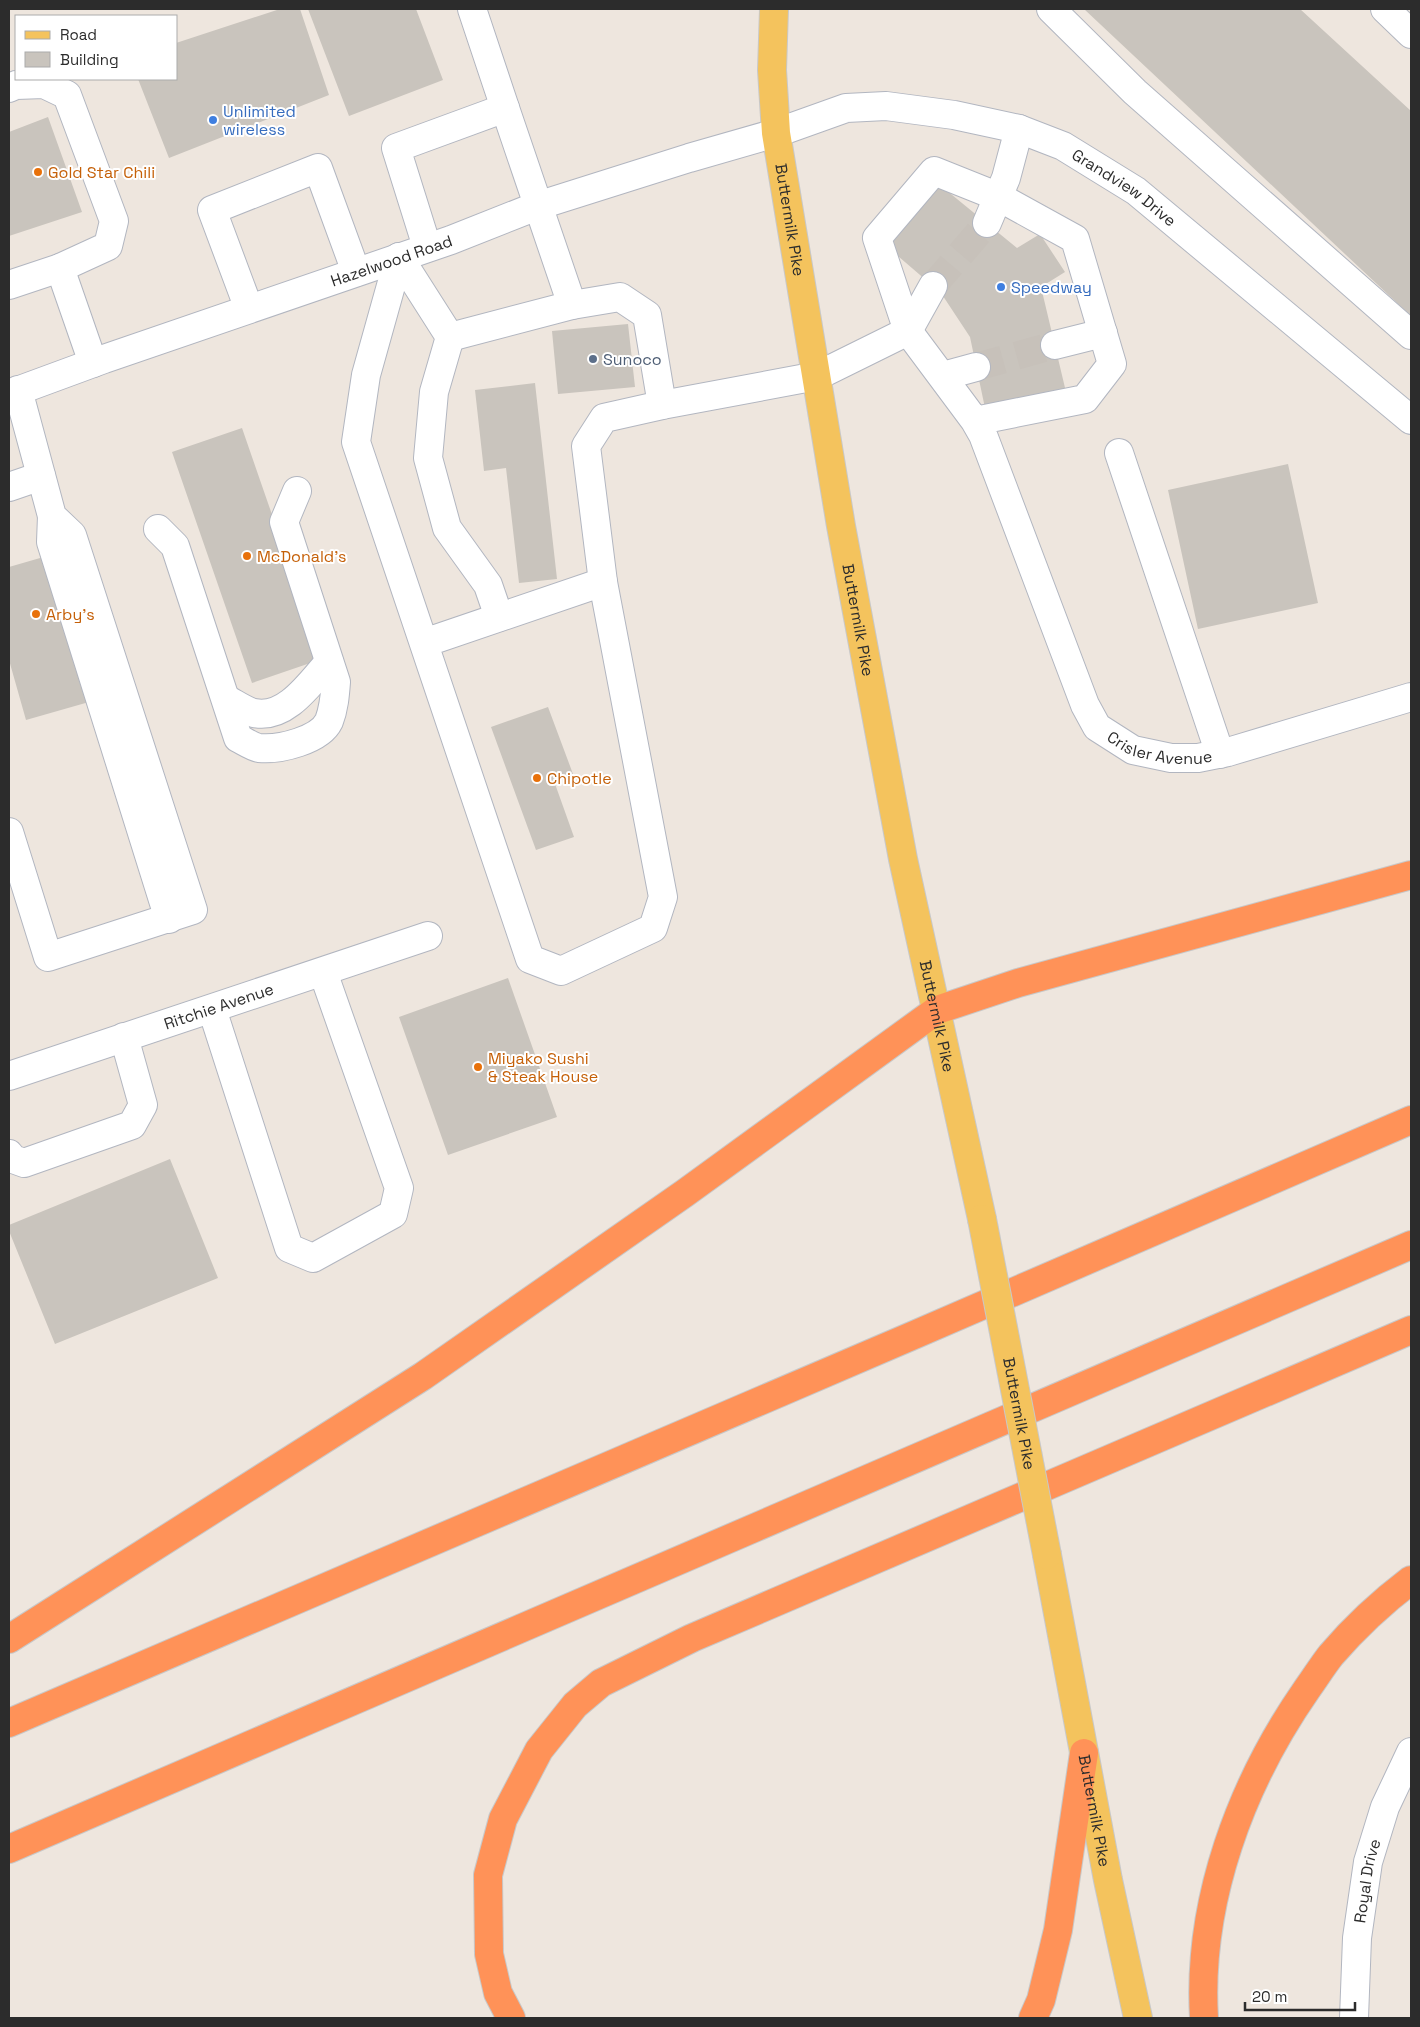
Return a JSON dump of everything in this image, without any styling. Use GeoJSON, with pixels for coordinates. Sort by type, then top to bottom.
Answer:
{"type":"FeatureCollection","features":[{"type":"Feature","properties":{"kind":"highway"},"geometry":{"type":"LineString","coordinates":[[9,1640],[424,1376],[685,1193],[937,1010],[1018,983],[1411,875]]}},
{"type":"Feature","properties":{"kind":"highway"},"geometry":{"type":"LineString","coordinates":[[9,1723],[914,1336],[1411,1120]]}},
{"type":"Feature","properties":{"kind":"highway"},"geometry":{"type":"LineString","coordinates":[[9,1849],[1411,1245]]}},
{"type":"Feature","properties":{"kind":"highway"},"geometry":{"type":"LineString","coordinates":[[511,2018],[498,1992],[489,1954],[488,1875],[493,1856],[503,1819],[539,1750],[574,1705],[601,1684],[692,1638],[1411,1330]]}},
{"type":"Feature","properties":{"kind":"highway"},"geometry":{"type":"LineString","coordinates":[[1204,2018],[1204,1956],[1227,1843],[1264,1759],[1292,1711],[1331,1655],[1380,1604],[1411,1580]]}},
{"type":"Feature","properties":{"kind":"highway"},"geometry":{"type":"LineString","coordinates":[[1032,2018],[1041,2000],[1058,1930],[1084,1754]]}},
{"type":"Feature","properties":{"kind":"main road","name":"Buttermilk Pike"},"geometry":{"type":"LineString","coordinates":[[774,9],[772,70],[776,133],[841,526],[903,859],[982,1219],[1108,1880],[1138,2018]]}},
{"type":"Feature","properties":{"kind":"street"},"geometry":{"type":"LineString","coordinates":[[472,9],[572,305]]}},
{"type":"Feature","properties":{"kind":"street"},"geometry":{"type":"LineString","coordinates":[[1051,9],[1135,92],[1411,335]]}},
{"type":"Feature","properties":{"kind":"street"},"geometry":{"type":"LineString","coordinates":[[1385,9],[1411,34]]}},
{"type":"Feature","properties":{"kind":"street"},"geometry":{"type":"LineString","coordinates":[[9,88],[16,85],[44,84],[67,95],[114,221],[108,246],[60,268],[9,285]]}},
{"type":"Feature","properties":{"kind":"street","name":"Grandview Drive"},"geometry":{"type":"LineString","coordinates":[[776,133],[846,108],[886,106],[954,115],[1019,129],[1063,146],[1136,191],[1411,420]]}},
{"type":"Feature","properties":{"kind":"street"},"geometry":{"type":"LineString","coordinates":[[427,248],[396,148],[505,108]]}},
{"type":"Feature","properties":{"kind":"street"},"geometry":{"type":"LineString","coordinates":[[987,223],[1006,178],[1019,129]]}},
{"type":"Feature","properties":{"kind":"street","name":"Hazelwood Road"},"geometry":{"type":"LineString","coordinates":[[13,392],[427,248],[537,206],[689,158],[776,133]]}},
{"type":"Feature","properties":{"kind":"street"},"geometry":{"type":"LineString","coordinates":[[249,309],[212,210],[318,168],[356,272]]}},
{"type":"Feature","properties":{"kind":"street","name":"Crisler Avenue"},"geometry":{"type":"LineString","coordinates":[[998,196],[934,170],[878,238],[908,331],[943,376],[979,428],[1085,705],[1097,727],[1133,750],[1171,758],[1198,758],[1220,754],[1411,697]]}},
{"type":"Feature","properties":{"kind":"street"},"geometry":{"type":"LineString","coordinates":[[979,428],[1085,399],[1112,364],[1075,239],[998,196]]}},
{"type":"Feature","properties":{"kind":"street"},"geometry":{"type":"LineString","coordinates":[[399,257],[366,375],[356,442],[530,959],[561,971],[653,928],[663,897],[603,582],[586,446],[604,418],[662,405],[817,376],[908,331],[932,286]]}},
{"type":"Feature","properties":{"kind":"street"},"geometry":{"type":"LineString","coordinates":[[399,257],[450,337],[434,392],[428,458],[447,528],[488,585],[499,617]]}},
{"type":"Feature","properties":{"kind":"street"},"geometry":{"type":"LineString","coordinates":[[60,268],[93,363]]}},
{"type":"Feature","properties":{"kind":"street"},"geometry":{"type":"LineString","coordinates":[[450,337],[572,305],[620,297],[646,315],[662,405]]}},
{"type":"Feature","properties":{"kind":"street"},"geometry":{"type":"LineString","coordinates":[[1055,345],[1103,333]]}},
{"type":"Feature","properties":{"kind":"street"},"geometry":{"type":"LineString","coordinates":[[943,376],[976,367]]}},
{"type":"Feature","properties":{"kind":"street"},"geometry":{"type":"LineString","coordinates":[[11,846],[48,958],[193,910],[72,535],[52,516],[42,476],[13,392]]}},
{"type":"Feature","properties":{"kind":"street"},"geometry":{"type":"LineString","coordinates":[[1119,453],[1220,754]]}},
{"type":"Feature","properties":{"kind":"street"},"geometry":{"type":"LineString","coordinates":[[9,487],[42,476]]}},
{"type":"Feature","properties":{"kind":"street"},"geometry":{"type":"LineString","coordinates":[[158,529],[175,546],[238,738],[258,748],[291,745],[316,736],[328,722],[334,703],[336,682],[284,522],[297,491]]}},
{"type":"Feature","properties":{"kind":"street"},"geometry":{"type":"LineString","coordinates":[[424,643],[603,582]]}},
{"type":"Feature","properties":{"kind":"street"},"geometry":{"type":"LineString","coordinates":[[226,699],[254,713],[277,712],[292,701],[328,662]]}},
{"type":"Feature","properties":{"kind":"street","name":"Ritchie Avenue"},"geometry":{"type":"LineString","coordinates":[[9,1076],[428,936]]}},
{"type":"Feature","properties":{"kind":"street"},"geometry":{"type":"LineString","coordinates":[[212,1009],[289,1248],[313,1258],[393,1214],[399,1188],[323,972]]}},
{"type":"Feature","properties":{"kind":"street"},"geometry":{"type":"LineString","coordinates":[[9,1154],[13,1159],[24,1164],[132,1125],[143,1105],[124,1038]]}},
{"type":"Feature","properties":{"kind":"street","name":"Royal Drive"},"geometry":{"type":"LineString","coordinates":[[1354,2018],[1357,1938],[1368,1862],[1385,1807],[1411,1752]]}},
{"type":"Feature","properties":{"kind":"building"},"geometry":{"type":"Polygon","coordinates":[[[280,9],[300,9],[329,95],[169,158],[138,80],[178,80],[178,42],[280,9]]]}},
{"type":"Feature","properties":{"kind":"building"},"geometry":{"type":"Polygon","coordinates":[[[308,9],[416,9],[443,80],[349,116],[308,9]]]}},
{"type":"Feature","properties":{"kind":"building"},"geometry":{"type":"Polygon","coordinates":[[[1084,9],[1300,9],[1411,111],[1411,316],[1084,9]]]}},
{"type":"Feature","properties":{"kind":"building","name":"Gold Star Chili"},"geometry":{"type":"Polygon","coordinates":[[[48,117],[82,212],[9,236],[9,132],[48,117]]]}},
{"type":"Feature","properties":{"kind":"building"},"geometry":{"type":"Polygon","coordinates":[[[935,181],[1017,248],[1040,234],[1065,272],[1041,287],[1066,392],[985,408],[970,337],[941,293],[884,244],[935,181]]]}},
{"type":"Feature","properties":{"kind":"building","name":"Sunoco"},"geometry":{"type":"Polygon","coordinates":[[[628,324],[635,387],[558,394],[552,331],[628,324]]]}},
{"type":"Feature","properties":{"kind":"building"},"geometry":{"type":"Polygon","coordinates":[[[535,383],[557,579],[519,583],[506,468],[484,471],[475,390],[535,383]]]}},
{"type":"Feature","properties":{"kind":"building","name":"McDonald's"},"geometry":{"type":"Polygon","coordinates":[[[242,428],[322,659],[252,683],[172,452],[242,428]]]}},
{"type":"Feature","properties":{"kind":"building"},"geometry":{"type":"Polygon","coordinates":[[[1288,464],[1318,603],[1198,629],[1168,490],[1288,464]]]}},
{"type":"Feature","properties":{"kind":"building","name":"Arby's"},"geometry":{"type":"Polygon","coordinates":[[[47,556],[89,702],[26,720],[9,660],[9,567],[47,556]]]}},
{"type":"Feature","properties":{"kind":"building","name":"Chipotle"},"geometry":{"type":"Polygon","coordinates":[[[548,707],[573,774],[554,781],[574,837],[536,850],[491,727],[548,707]]]}},
{"type":"Feature","properties":{"kind":"building","name":"Miyako Sushi & Steak House"},"geometry":{"type":"Polygon","coordinates":[[[508,978],[557,1117],[448,1155],[399,1017],[508,978]]]}},
{"type":"Feature","properties":{"kind":"building"},"geometry":{"type":"Polygon","coordinates":[[[170,1159],[218,1278],[55,1344],[9,1231],[9,1225],[170,1159]]]}},
{"type":"Feature","properties":{"kind":"tunnel"},"geometry":{"type":"LineString","coordinates":[[933,286],[987,223]]}},
{"type":"Feature","properties":{"kind":"tunnel"},"geometry":{"type":"LineString","coordinates":[[976,367],[1055,345]]}},
{"type":"Feature","properties":{"kind":"place","name":"Unlimited wireless"},"geometry":{"type":"Point","coordinates":[213,120]}},
{"type":"Feature","properties":{"kind":"place","name":"Gold Star Chili"},"geometry":{"type":"Point","coordinates":[38,172]}},
{"type":"Feature","properties":{"kind":"place","name":"Speedway"},"geometry":{"type":"Point","coordinates":[1001,287]}},
{"type":"Feature","properties":{"kind":"place","name":"Sunoco"},"geometry":{"type":"Point","coordinates":[593,359]}},
{"type":"Feature","properties":{"kind":"place","name":"McDonald's"},"geometry":{"type":"Point","coordinates":[247,556]}},
{"type":"Feature","properties":{"kind":"place","name":"Arby's"},"geometry":{"type":"Point","coordinates":[36,614]}},
{"type":"Feature","properties":{"kind":"place","name":"Chipotle"},"geometry":{"type":"Point","coordinates":[537,778]}},
{"type":"Feature","properties":{"kind":"place","name":"Miyako Sushi & Steak House"},"geometry":{"type":"Point","coordinates":[478,1067]}}]}
